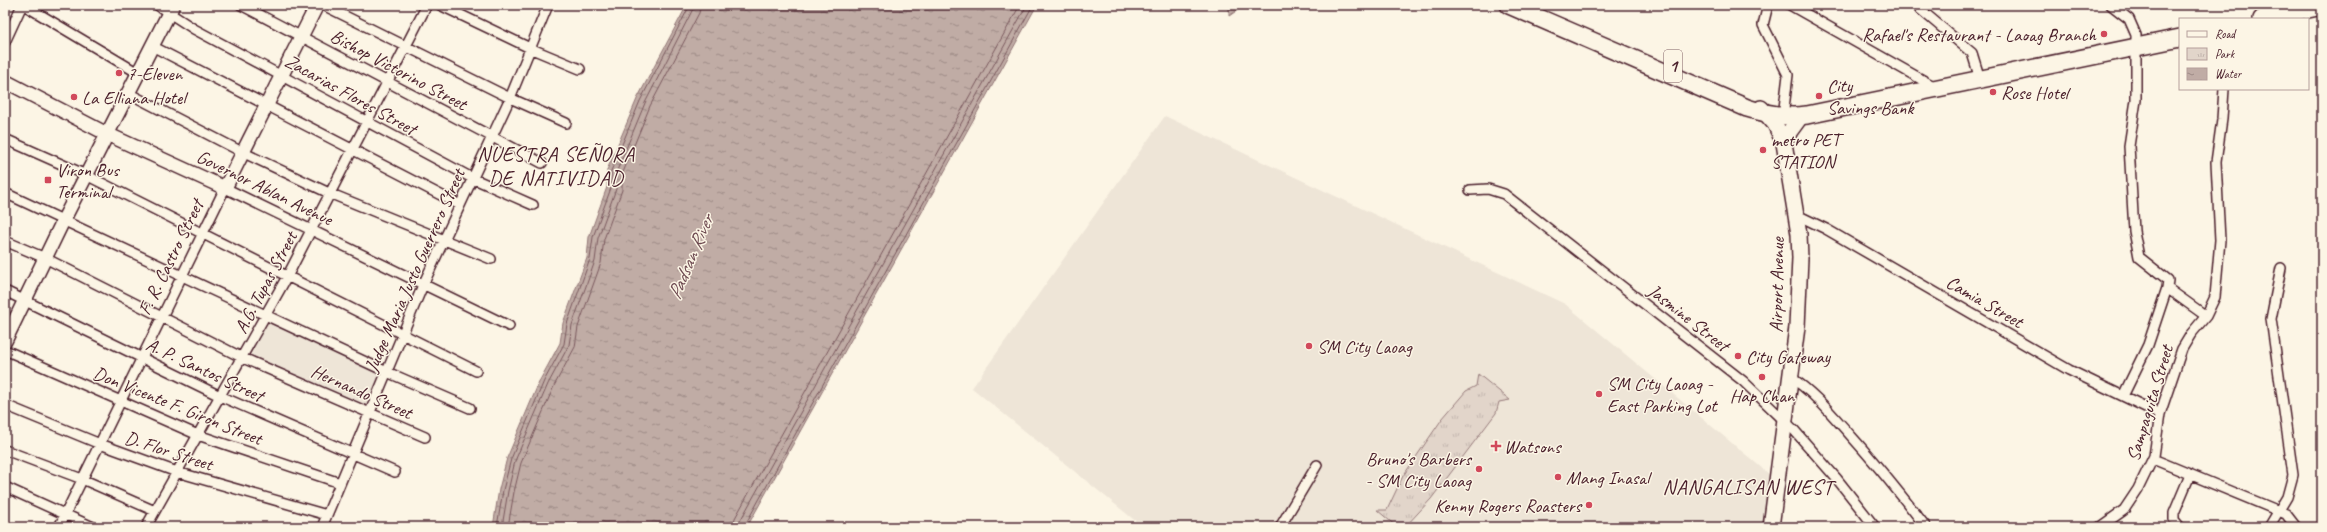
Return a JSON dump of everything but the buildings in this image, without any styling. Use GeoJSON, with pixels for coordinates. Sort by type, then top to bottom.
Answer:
{"type":"FeatureCollection","features":[{"type":"Feature","properties":{"kind":"highway","name":"1"},"geometry":{"type":"LineString","coordinates":[[1509,5],[1585,32],[1758,109]]}},
{"type":"Feature","properties":{"kind":"highway","name":"1"},"geometry":{"type":"LineString","coordinates":[[1537,5],[1585,32]]}},
{"type":"Feature","properties":{"kind":"highway"},"geometry":{"type":"LineString","coordinates":[[2267,18],[2322,6]]}},
{"type":"Feature","properties":{"kind":"highway"},"geometry":{"type":"LineString","coordinates":[[1758,109],[1798,112],[1939,88],[2179,38]]}},
{"type":"Feature","properties":{"kind":"main road","name":"F. R. Castro Street"},"geometry":{"type":"LineString","coordinates":[[226,188],[242,152],[317,5]]}},
{"type":"Feature","properties":{"kind":"main road"},"geometry":{"type":"LineString","coordinates":[[5,341],[86,175],[171,9]]}},
{"type":"Feature","properties":{"kind":"main road","name":"Governor Ablan Avenue"},"geometry":{"type":"LineString","coordinates":[[5,81],[107,134],[226,188]]}},
{"type":"Feature","properties":{"kind":"main road","name":"Airport Avenue"},"geometry":{"type":"LineString","coordinates":[[1758,109],[1782,142],[1787,160],[1790,187]]}},
{"type":"Feature","properties":{"kind":"main road","name":"Airport Avenue"},"geometry":{"type":"LineString","coordinates":[[1758,109],[1764,123],[1782,142],[1799,234],[1800,279],[1797,328],[1771,527]]}},
{"type":"Feature","properties":{"kind":"main road"},"geometry":{"type":"LineString","coordinates":[[1782,142],[1790,131],[1798,112]]}},
{"type":"Feature","properties":{"kind":"street"},"geometry":{"type":"LineString","coordinates":[[5,42],[23,5],[138,73]]}},
{"type":"Feature","properties":{"kind":"street","name":"Zacarias Flores Street"},"geometry":{"type":"LineString","coordinates":[[157,5],[171,9],[194,29],[281,74],[472,178],[533,205]]}},
{"type":"Feature","properties":{"kind":"street","name":"Bishop Victorino Street"},"geometry":{"type":"LineString","coordinates":[[241,5],[542,163]]}},
{"type":"Feature","properties":{"kind":"street"},"geometry":{"type":"LineString","coordinates":[[323,5],[510,98],[566,123]]}},
{"type":"Feature","properties":{"kind":"street","name":"A.G. Tupas Street"},"geometry":{"type":"LineString","coordinates":[[146,527],[267,315],[427,5]]}},
{"type":"Feature","properties":{"kind":"street"},"geometry":{"type":"LineString","coordinates":[[440,5],[532,49],[580,69]]}},
{"type":"Feature","properties":{"kind":"street","name":"Judge Maria Justo Guerrero Street"},"geometry":{"type":"LineString","coordinates":[[322,527],[423,286],[532,49],[548,5]]}},
{"type":"Feature","properties":{"kind":"street"},"geometry":{"type":"LineString","coordinates":[[1768,5],[1763,25],[1767,37],[1788,74],[1798,112]]}},
{"type":"Feature","properties":{"kind":"street"},"geometry":{"type":"LineString","coordinates":[[1790,5],[1926,83],[1939,88]]}},
{"type":"Feature","properties":{"kind":"street"},"geometry":{"type":"LineString","coordinates":[[2111,5],[2129,19],[2136,35],[2136,100],[2129,146],[2134,231],[2139,256],[2163,274],[2168,280],[2167,288],[2148,345],[2123,396]]}},
{"type":"Feature","properties":{"kind":"street"},"geometry":{"type":"LineString","coordinates":[[1920,9],[1972,53],[1980,79]]}},
{"type":"Feature","properties":{"kind":"street"},"geometry":{"type":"LineString","coordinates":[[152,46],[265,106],[460,205]]}},
{"type":"Feature","properties":{"kind":"street","name":"Sampaguita Street"},"geometry":{"type":"LineString","coordinates":[[2100,527],[2124,510],[2138,489],[2153,459],[2160,414],[2182,349],[2191,334],[2206,316],[2215,297],[2220,240],[2216,162],[2222,119],[2224,90]]}},
{"type":"Feature","properties":{"kind":"street"},"geometry":{"type":"LineString","coordinates":[[128,93],[242,152],[329,193],[491,259]]}},
{"type":"Feature","properties":{"kind":"street"},"geometry":{"type":"LineString","coordinates":[[5,139],[86,175],[404,333],[476,371]]}},
{"type":"Feature","properties":{"kind":"street","name":"Governor Ablan Avenue"},"geometry":{"type":"LineString","coordinates":[[226,188],[423,286],[509,326]]}},
{"type":"Feature","properties":{"kind":"street","name":"F. R. Castro Street"},"geometry":{"type":"LineString","coordinates":[[59,527],[226,188]]}},
{"type":"Feature","properties":{"kind":"street","name":"Jasmine Street"},"geometry":{"type":"LineString","coordinates":[[1470,190],[1488,189],[1504,194],[1743,381],[1784,420],[1837,479],[1875,527]]}},
{"type":"Feature","properties":{"kind":"street"},"geometry":{"type":"LineString","coordinates":[[5,193],[183,275],[387,372],[470,408]]}},
{"type":"Feature","properties":{"kind":"street","name":"Camia Street"},"geometry":{"type":"LineString","coordinates":[[1795,214],[1826,229],[2069,370],[2160,414]]}},
{"type":"Feature","properties":{"kind":"street","name":"Hernando Street"},"geometry":{"type":"LineString","coordinates":[[5,241],[45,258],[243,358],[371,412],[425,437]]}},
{"type":"Feature","properties":{"kind":"street"},"geometry":{"type":"LineString","coordinates":[[2269,527],[2291,488],[2293,475],[2271,319],[2281,268]]}},
{"type":"Feature","properties":{"kind":"street"},"geometry":{"type":"LineString","coordinates":[[2167,288],[2206,316]]}},
{"type":"Feature","properties":{"kind":"street","name":"A. P. Santos Street"},"geometry":{"type":"LineString","coordinates":[[5,291],[220,396],[354,453],[394,472]]}},
{"type":"Feature","properties":{"kind":"street","name":"Don Vicente F. Giron Street"},"geometry":{"type":"LineString","coordinates":[[5,350],[120,402],[198,435],[340,483]]}},
{"type":"Feature","properties":{"kind":"street"},"geometry":{"type":"LineString","coordinates":[[1790,377],[1800,383],[1831,413],[1891,482],[1926,527]]}},
{"type":"Feature","properties":{"kind":"street","name":"D. Flor Street"},"geometry":{"type":"LineString","coordinates":[[5,405],[100,444],[177,472],[327,515]]}},
{"type":"Feature","properties":{"kind":"street"},"geometry":{"type":"LineString","coordinates":[[5,450],[82,479],[155,511]]}},
{"type":"Feature","properties":{"kind":"street"},"geometry":{"type":"LineString","coordinates":[[2153,459],[2279,511],[2288,516],[2296,527]]}},
{"type":"Feature","properties":{"kind":"street"},"geometry":{"type":"LineString","coordinates":[[1280,527],[1317,465]]}},
{"type":"Feature","properties":{"kind":"street"},"geometry":{"type":"LineString","coordinates":[[2180,527],[2174,520],[2174,513],[2190,475]]}},
{"type":"Feature","properties":{"kind":"street"},"geometry":{"type":"LineString","coordinates":[[5,487],[93,527]]}},
{"type":"Feature","properties":{"kind":"shaded area","name":"SM City Laoag"},"geometry":{"type":"Polygon","coordinates":[[[1165,116],[1565,304],[1769,474],[1763,527],[1143,527],[972,388],[1165,116]]]}},
{"type":"Feature","properties":{"kind":"shaded area"},"geometry":{"type":"Polygon","coordinates":[[[269,319],[382,374],[368,408],[249,359],[269,319]]]}},
{"type":"Feature","properties":{"kind":"green space"},"geometry":{"type":"Polygon","coordinates":[[[1478,374],[1510,400],[1499,402],[1496,413],[1431,499],[1405,527],[1397,527],[1377,510],[1387,510],[1403,476],[1442,419],[1466,391],[1476,386],[1478,374]]]}},
{"type":"Feature","properties":{"kind":"water","name":"Padsan River"},"geometry":{"type":"Polygon","coordinates":[[[687,5],[1037,5],[747,527],[493,527],[499,489],[507,458],[540,380],[560,343],[563,323],[587,258],[589,237],[607,187],[607,170],[637,99],[687,5]]]}},
{"type":"Feature","properties":{"kind":"water"},"geometry":{"type":"Polygon","coordinates":[[[1227,5],[1245,5],[1229,16],[1229,6],[1227,5]]]}},
{"type":"Feature","properties":{"kind":"place","name":"Rafael's Restaurant - Laoag Branch"},"geometry":{"type":"Point","coordinates":[2104,34]}},
{"type":"Feature","properties":{"kind":"place","name":"7-Eleven"},"geometry":{"type":"Point","coordinates":[119,73]}},
{"type":"Feature","properties":{"kind":"place","name":"Rose Hotel"},"geometry":{"type":"Point","coordinates":[1993,92]}},
{"type":"Feature","properties":{"kind":"place","name":"City Savings Bank"},"geometry":{"type":"Point","coordinates":[1819,96]}},
{"type":"Feature","properties":{"kind":"place","name":"La Elliana Hotel"},"geometry":{"type":"Point","coordinates":[74,97]}},
{"type":"Feature","properties":{"kind":"place","name":"metro PET STATION"},"geometry":{"type":"Point","coordinates":[1763,150]}},
{"type":"Feature","properties":{"kind":"place","name":"Viron Bus Terminal"},"geometry":{"type":"Point","coordinates":[48,180]}},
{"type":"Feature","properties":{"kind":"place","name":"SM City Laoag"},"geometry":{"type":"Point","coordinates":[1309,346]}},
{"type":"Feature","properties":{"kind":"place","name":"City Gateway"},"geometry":{"type":"Point","coordinates":[1738,356]}},
{"type":"Feature","properties":{"kind":"place","name":"Hap Chan"},"geometry":{"type":"Point","coordinates":[1762,377]}},
{"type":"Feature","properties":{"kind":"place","name":"SM City Laoag - East Parking Lot"},"geometry":{"type":"Point","coordinates":[1599,394]}},
{"type":"Feature","properties":{"kind":"place","name":"Watsons"},"geometry":{"type":"Point","coordinates":[1496,446]}},
{"type":"Feature","properties":{"kind":"place","name":"Bruno's Barbers - SM City Laoag"},"geometry":{"type":"Point","coordinates":[1479,469]}},
{"type":"Feature","properties":{"kind":"place","name":"Mang Inasal"},"geometry":{"type":"Point","coordinates":[1558,477]}},
{"type":"Feature","properties":{"kind":"place","name":"Kenny Rogers Roasters"},"geometry":{"type":"Point","coordinates":[1589,505]}},
{"type":"Feature","properties":{"kind":"district","name":"NUESTRA SEÑORA DE NATIVIDAD"},"geometry":{"type":"Point","coordinates":[556,166]}},
{"type":"Feature","properties":{"kind":"district","name":"NANGALISAN WEST"},"geometry":{"type":"Point","coordinates":[1748,487]}}]}
